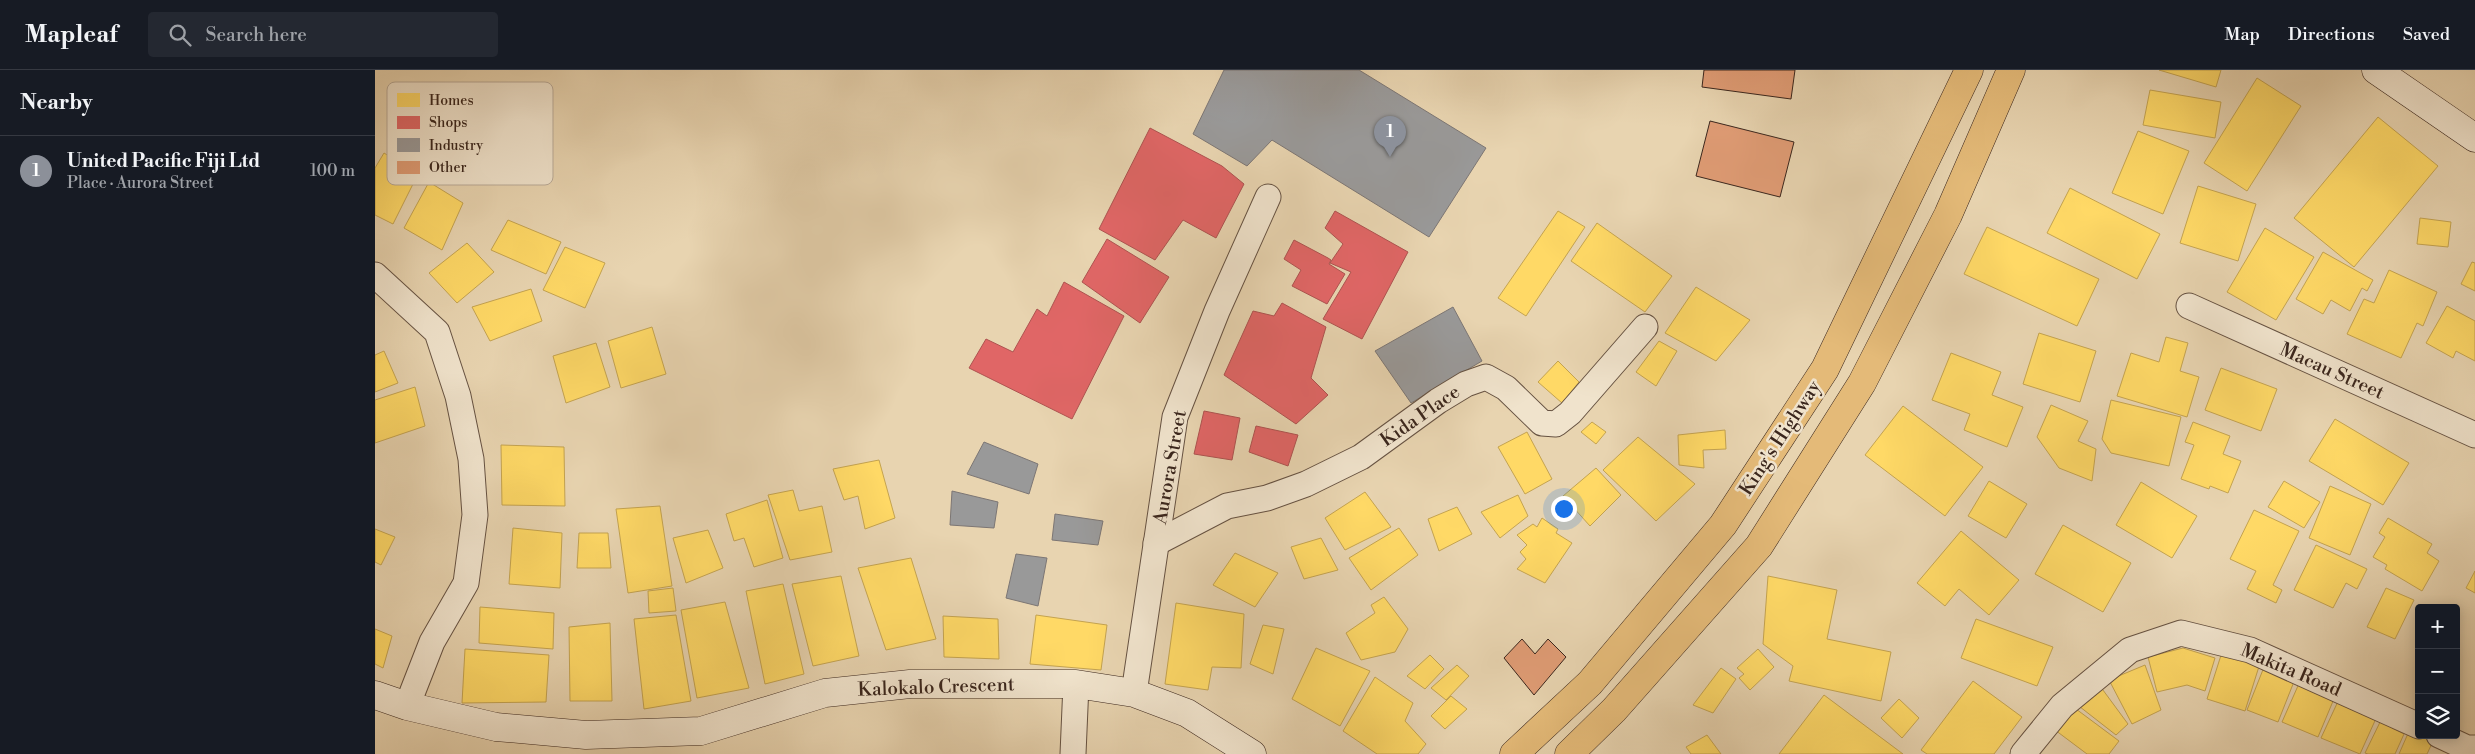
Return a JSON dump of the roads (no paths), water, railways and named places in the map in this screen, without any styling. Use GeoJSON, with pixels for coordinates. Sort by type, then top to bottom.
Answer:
{"type":"FeatureCollection","features":[{"type":"Feature","properties":{"kind":"highway","name":"King's Highway"},"geometry":{"type":"LineString","coordinates":[[1514,754],[1590,683],[1723,525],[1825,369],[1969,70]]}},
{"type":"Feature","properties":{"kind":"highway","name":"King's Highway"},"geometry":{"type":"LineString","coordinates":[[1569,754],[1614,710],[1759,546],[1862,383],[1948,215],[2011,70]]}},
{"type":"Feature","properties":{"kind":"street"},"geometry":{"type":"LineString","coordinates":[[2376,70],[2475,138]]}},
{"type":"Feature","properties":{"kind":"street","name":"Aurora Street"},"geometry":{"type":"LineString","coordinates":[[1135,693],[1175,417],[1217,311],[1269,197]]}},
{"type":"Feature","properties":{"kind":"street"},"geometry":{"type":"LineString","coordinates":[[375,275],[437,332],[458,396],[471,460],[475,506],[466,582],[432,642],[407,706]]}},
{"type":"Feature","properties":{"kind":"street","name":"Macau Street"},"geometry":{"type":"LineString","coordinates":[[2189,306],[2475,435]]}},
{"type":"Feature","properties":{"kind":"street","name":"Kida Place"},"geometry":{"type":"LineString","coordinates":[[1156,543],[1227,506],[1267,498],[1306,484],[1361,457],[1438,401],[1466,384],[1486,377],[1506,388],[1542,423],[1556,424],[1570,413],[1645,327]]}},
{"type":"Feature","properties":{"kind":"street","name":"Makita Road"},"geometry":{"type":"LineString","coordinates":[[2023,754],[2062,706],[2130,650],[2181,633],[2250,650],[2415,724]]}},
{"type":"Feature","properties":{"kind":"street","name":"Kalokalo Crescent"},"geometry":{"type":"LineString","coordinates":[[375,695],[407,706],[496,727],[586,735],[701,731],[825,693],[910,684],[1076,684],[1135,693],[1187,714],[1252,754]]}},
{"type":"Feature","properties":{"kind":"street"},"geometry":{"type":"LineString","coordinates":[[1073,754],[1076,684]]}},
{"type":"Feature","properties":{"kind":"street"},"geometry":{"type":"LineString","coordinates":[[2448,739],[2467,748],[2475,748]]}},
{"type":"Feature","properties":{"kind":"place","name":"United Pacific Fiji Ltd"},"geometry":{"type":"Point","coordinates":[1390,157]}}]}
